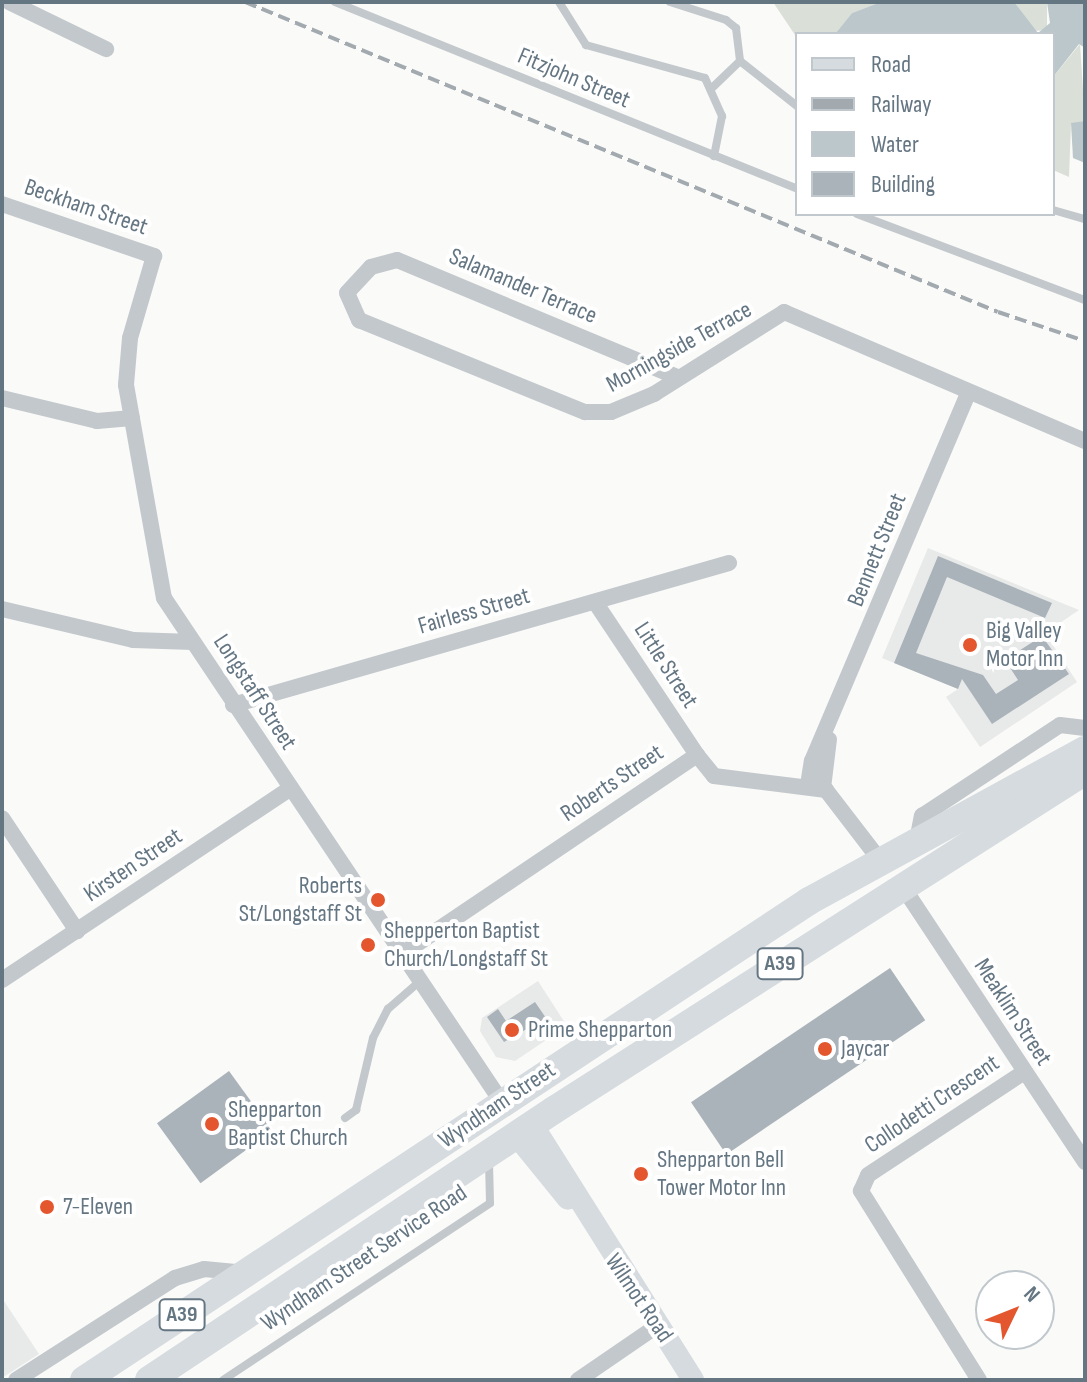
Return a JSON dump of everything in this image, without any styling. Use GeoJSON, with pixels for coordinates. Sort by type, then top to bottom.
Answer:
{"type":"FeatureCollection","features":[{"type":"Feature","properties":{"kind":"highway","name":"Wyndham Street"},"geometry":{"type":"LineString","coordinates":[[84,1380],[501,1101],[809,901],[1042,776],[1084,767]]}},
{"type":"Feature","properties":{"kind":"highway","name":"Wyndham Street"},"geometry":{"type":"LineString","coordinates":[[149,1380],[524,1130],[1084,767]]}},
{"type":"Feature","properties":{"kind":"highway"},"geometry":{"type":"LineString","coordinates":[[882,863],[903,887]]}},
{"type":"Feature","properties":{"kind":"highway"},"geometry":{"type":"LineString","coordinates":[[501,1101],[524,1130]]}},
{"type":"Feature","properties":{"kind":"street"},"geometry":{"type":"LineString","coordinates":[[9,2],[106,49]]}},
{"type":"Feature","properties":{"kind":"street","name":"Beckham Street"},"geometry":{"type":"LineString","coordinates":[[2,204],[154,256]]}},
{"type":"Feature","properties":{"kind":"street","name":"Longstaff Street"},"geometry":{"type":"LineString","coordinates":[[154,256],[130,338],[132,418],[164,598],[501,1101]]}},
{"type":"Feature","properties":{"kind":"street","name":"Salamander Terrace"},"geometry":{"type":"LineString","coordinates":[[352,280],[397,260],[677,377]]}},
{"type":"Feature","properties":{"kind":"street","name":"Morningside Terrace"},"geometry":{"type":"LineString","coordinates":[[352,280],[348,304],[359,320],[585,412],[611,412],[677,377],[784,312],[968,393]]}},
{"type":"Feature","properties":{"kind":"street"},"geometry":{"type":"LineString","coordinates":[[968,393],[1085,441]]}},
{"type":"Feature","properties":{"kind":"street","name":"Bennett Street"},"geometry":{"type":"LineString","coordinates":[[816,787],[831,725],[968,393]]}},
{"type":"Feature","properties":{"kind":"street"},"geometry":{"type":"LineString","coordinates":[[2,398],[97,421],[132,418]]}},
{"type":"Feature","properties":{"kind":"street","name":"Fairless Street"},"geometry":{"type":"LineString","coordinates":[[233,705],[729,563]]}},
{"type":"Feature","properties":{"kind":"street","name":"Little Street"},"geometry":{"type":"LineString","coordinates":[[595,602],[697,755]]}},
{"type":"Feature","properties":{"kind":"street"},"geometry":{"type":"LineString","coordinates":[[2,609],[133,640],[193,642]]}},
{"type":"Feature","properties":{"kind":"street"},"geometry":{"type":"LineString","coordinates":[[916,846],[922,816],[1060,725],[1085,728]]}},
{"type":"Feature","properties":{"kind":"street"},"geometry":{"type":"LineString","coordinates":[[1042,736],[1042,776]]}},
{"type":"Feature","properties":{"kind":"street","name":"Roberts Street"},"geometry":{"type":"LineString","coordinates":[[402,954],[697,755],[714,776],[816,787]]}},
{"type":"Feature","properties":{"kind":"street"},"geometry":{"type":"LineString","coordinates":[[816,787],[882,863]]}},
{"type":"Feature","properties":{"kind":"street","name":"Kirsten Street"},"geometry":{"type":"LineString","coordinates":[[2,980],[290,789]]}},
{"type":"Feature","properties":{"kind":"street"},"geometry":{"type":"LineString","coordinates":[[2,818],[77,931]]}},
{"type":"Feature","properties":{"kind":"street","name":"Meaklim Street"},"geometry":{"type":"LineString","coordinates":[[903,887],[1085,1162]]}},
{"type":"Feature","properties":{"kind":"street","name":"Collodetti Crescent"},"geometry":{"type":"LineString","coordinates":[[979,1380],[861,1191],[868,1175],[1024,1072]]}},
{"type":"Feature","properties":{"kind":"street","name":"Wilmot Road"},"geometry":{"type":"LineString","coordinates":[[524,1130],[693,1380]]}},
{"type":"Feature","properties":{"kind":"street"},"geometry":{"type":"LineString","coordinates":[[16,1380],[175,1278],[204,1269],[246,1273]]}},
{"type":"Feature","properties":{"kind":"street"},"geometry":{"type":"LineString","coordinates":[[578,1380],[657,1326]]}},
{"type":"Feature","properties":{"kind":"lane","name":"Fitzjohn Street"},"geometry":{"type":"LineString","coordinates":[[335,2],[795,188]]}},
{"type":"Feature","properties":{"kind":"lane"},"geometry":{"type":"LineString","coordinates":[[559,2],[586,45],[683,67],[713,87],[722,116],[714,156]]}},
{"type":"Feature","properties":{"kind":"lane"},"geometry":{"type":"LineString","coordinates":[[670,2],[726,20],[736,28],[740,61],[795,104]]}},
{"type":"Feature","properties":{"kind":"lane"},"geometry":{"type":"LineString","coordinates":[[713,87],[740,61]]}},
{"type":"Feature","properties":{"kind":"lane"},"geometry":{"type":"LineString","coordinates":[[1055,211],[1085,219]]}},
{"type":"Feature","properties":{"kind":"lane"},"geometry":{"type":"LineString","coordinates":[[862,216],[1085,300]]}},
{"type":"Feature","properties":{"kind":"lane"},"geometry":{"type":"LineString","coordinates":[[345,1118],[356,1110],[373,1038],[388,1009],[420,981]]}},
{"type":"Feature","properties":{"kind":"lane","name":"Wyndham Street Service Road"},"geometry":{"type":"LineString","coordinates":[[223,1380],[490,1203],[489,1154]]}},
{"type":"Feature","properties":{"kind":"shaded area"},"geometry":{"type":"Polygon","coordinates":[[[773,2],[881,2],[852,13],[837,32],[795,32],[795,35],[773,2]]]}},
{"type":"Feature","properties":{"kind":"shaded area"},"geometry":{"type":"Polygon","coordinates":[[[1014,2],[1047,2],[1047,30],[1033,31],[1014,2]]]}},
{"type":"Feature","properties":{"kind":"shaded area"},"geometry":{"type":"Polygon","coordinates":[[[1080,44],[1085,121],[1071,124],[1069,177],[1055,171],[1055,75],[1080,44]]]}},
{"type":"Feature","properties":{"kind":"shaded area","name":"Big Valley Motor Inn"},"geometry":{"type":"Polygon","coordinates":[[[928,548],[1079,610],[1045,633],[1077,682],[980,747],[946,697],[958,689],[882,658],[928,548]]]}},
{"type":"Feature","properties":{"kind":"shaded area"},"geometry":{"type":"Polygon","coordinates":[[[538,981],[567,1026],[515,1061],[496,1057],[480,1031],[482,1018],[538,981]]]}},
{"type":"Feature","properties":{"kind":"shaded area"},"geometry":{"type":"Polygon","coordinates":[[[2,1298],[39,1354],[2,1378],[2,1298]]]}},
{"type":"Feature","properties":{"kind":"water"},"geometry":{"type":"Polygon","coordinates":[[[881,2],[1014,2],[1037,32],[837,32],[852,13],[881,2]]]}},
{"type":"Feature","properties":{"kind":"water"},"geometry":{"type":"Polygon","coordinates":[[[1047,2],[1085,2],[1085,48],[1079,44],[1055,74],[1055,32],[1039,32],[1050,23],[1047,2]]]}},
{"type":"Feature","properties":{"kind":"water"},"geometry":{"type":"Polygon","coordinates":[[[1085,121],[1085,163],[1073,158],[1071,123],[1085,121]]]}},
{"type":"Feature","properties":{"kind":"building"},"geometry":{"type":"Polygon","coordinates":[[[938,556],[1052,603],[1045,618],[947,577],[916,653],[983,675],[996,694],[1018,680],[1005,660],[1042,636],[1069,674],[992,724],[962,679],[958,689],[894,663],[938,556]]]}},
{"type":"Feature","properties":{"kind":"building"},"geometry":{"type":"Polygon","coordinates":[[[890,968],[925,1020],[726,1154],[691,1102],[890,968]]]}},
{"type":"Feature","properties":{"kind":"building","name":"Prime Shepparton"},"geometry":{"type":"Polygon","coordinates":[[[535,1002],[546,1018],[504,1042],[487,1017],[498,1009],[506,1021],[535,1002]]]}},
{"type":"Feature","properties":{"kind":"building","name":"Shepparton Baptist Church"},"geometry":{"type":"Polygon","coordinates":[[[229,1071],[272,1131],[200,1183],[157,1123],[229,1071]]]}},
{"type":"Feature","properties":{"kind":"railway"},"geometry":{"type":"LineString","coordinates":[[245,2],[998,312],[1085,341]]}},
{"type":"Feature","properties":{"kind":"place","name":"Big Valley Motor Inn"},"geometry":{"type":"Point","coordinates":[970,645]}},
{"type":"Feature","properties":{"kind":"place","name":"Roberts St/Longstaff St"},"geometry":{"type":"Point","coordinates":[378,900]}},
{"type":"Feature","properties":{"kind":"place","name":"Shepperton Baptist Church/Longstaff St"},"geometry":{"type":"Point","coordinates":[368,945]}},
{"type":"Feature","properties":{"kind":"place","name":"Prime Shepparton"},"geometry":{"type":"Point","coordinates":[512,1030]}},
{"type":"Feature","properties":{"kind":"place","name":"Jaycar"},"geometry":{"type":"Point","coordinates":[825,1049]}},
{"type":"Feature","properties":{"kind":"place","name":"Shepparton Baptist Church"},"geometry":{"type":"Point","coordinates":[212,1124]}},
{"type":"Feature","properties":{"kind":"place","name":"Shepparton Bell Tower Motor Inn"},"geometry":{"type":"Point","coordinates":[641,1174]}},
{"type":"Feature","properties":{"kind":"place","name":"7-Eleven"},"geometry":{"type":"Point","coordinates":[47,1207]}}]}
